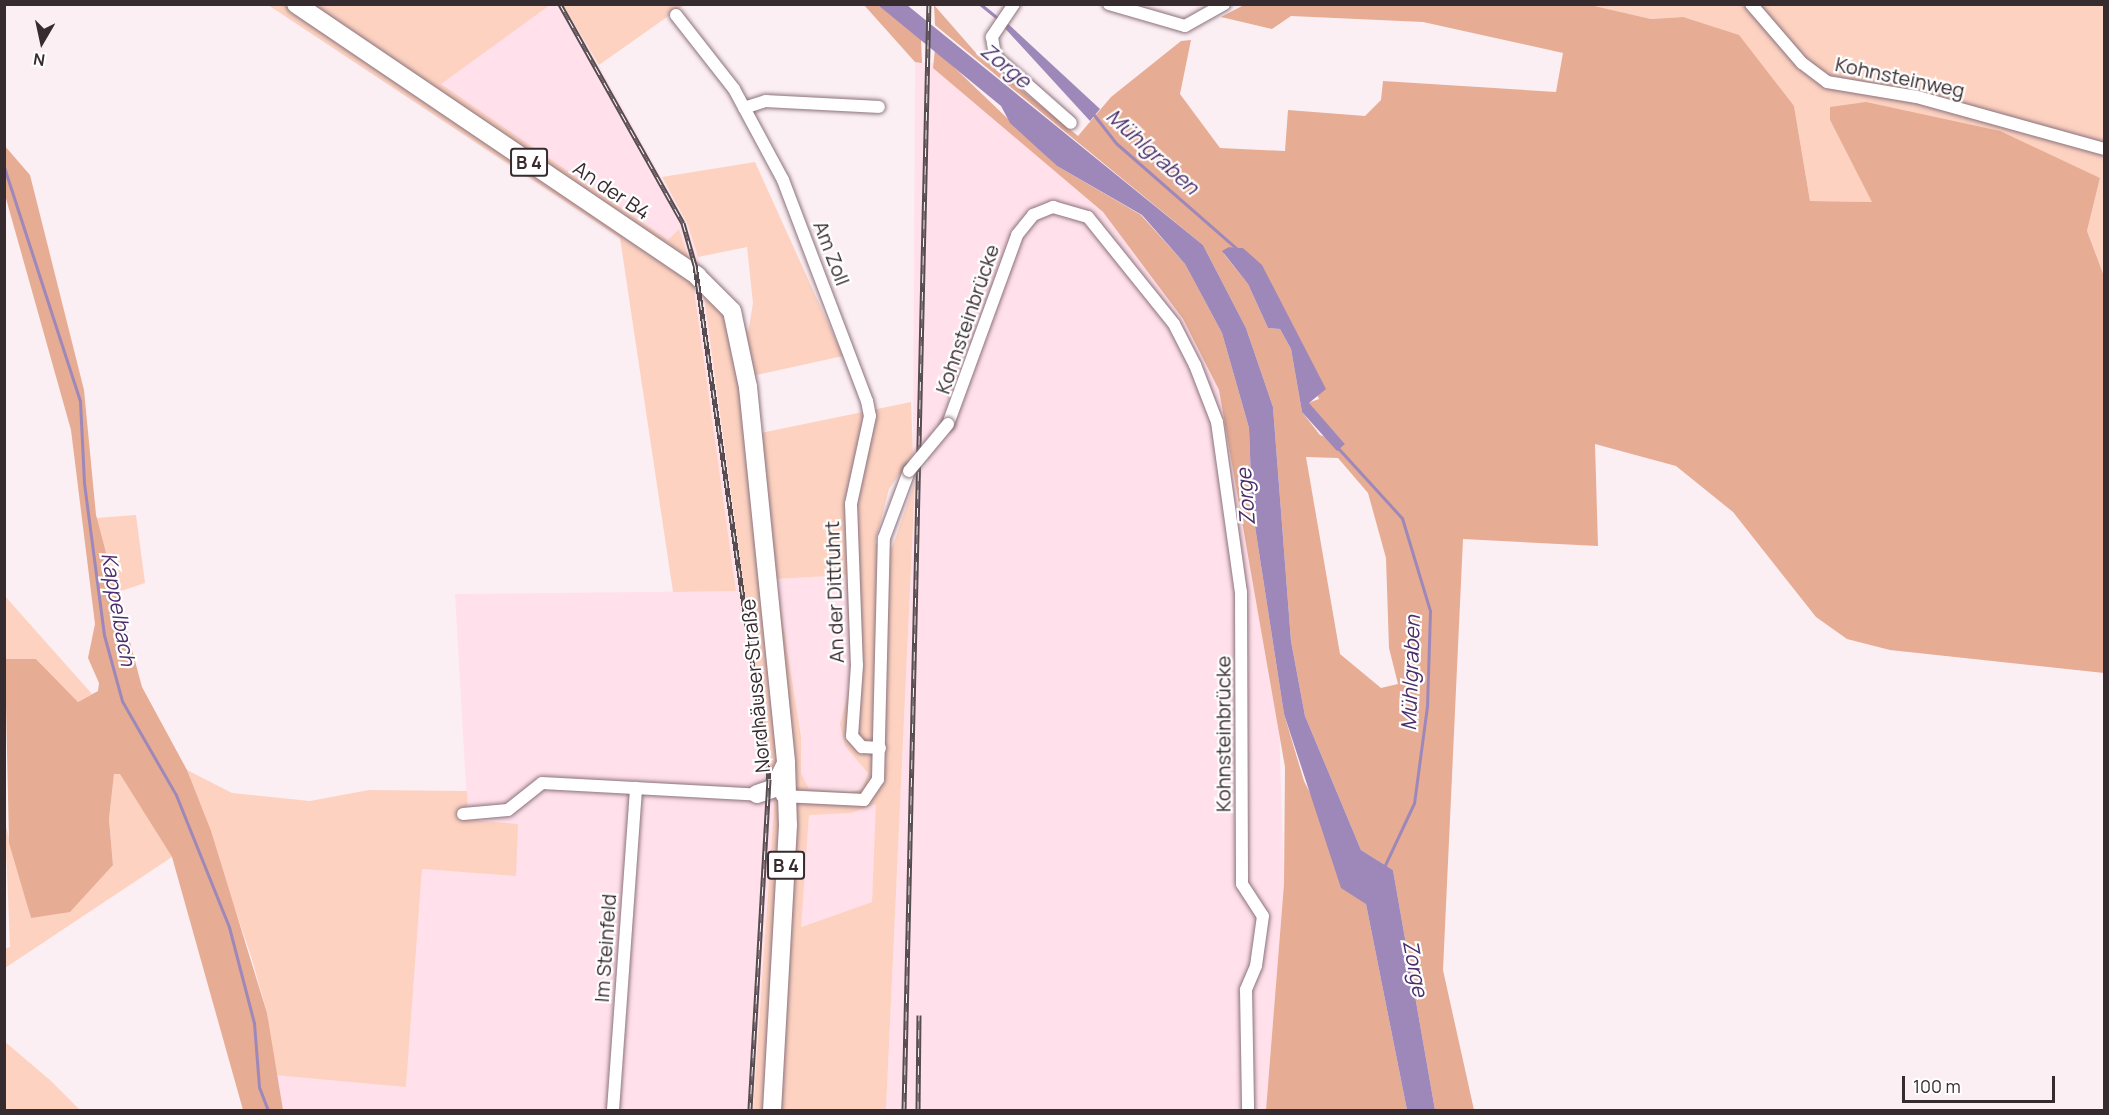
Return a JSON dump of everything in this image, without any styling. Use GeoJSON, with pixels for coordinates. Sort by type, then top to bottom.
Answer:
{"type":"FeatureCollection","features":[{"type":"Feature","properties":{"kind":"main road","name":"An der B4"},"geometry":{"type":"LineString","coordinates":[[296,4],[697,276]]}},
{"type":"Feature","properties":{"kind":"main road","name":"Nordhäuser Straße"},"geometry":{"type":"LineString","coordinates":[[697,276],[724,299],[739,328],[786,763],[788,797],[772,1110]]}},
{"type":"Feature","properties":{"kind":"main road"},"geometry":{"type":"LineString","coordinates":[[757,794],[774,788],[786,763]]}},
{"type":"Feature","properties":{"kind":"street"},"geometry":{"type":"LineString","coordinates":[[1014,4],[1000,19],[992,37],[995,56],[1071,123]]}},
{"type":"Feature","properties":{"kind":"street"},"geometry":{"type":"LineString","coordinates":[[1109,4],[1185,26],[1224,4]]}},
{"type":"Feature","properties":{"kind":"street","name":"Kohnsteinweg"},"geometry":{"type":"LineString","coordinates":[[1750,4],[1802,63],[1827,82],[1917,97],[2104,149]]}},
{"type":"Feature","properties":{"kind":"street","name":"Am Zoll"},"geometry":{"type":"LineString","coordinates":[[676,15],[744,108],[783,180],[870,416]]}},
{"type":"Feature","properties":{"kind":"street"},"geometry":{"type":"LineString","coordinates":[[744,108],[766,101],[879,107]]}},
{"type":"Feature","properties":{"kind":"street","name":"Kohnsteinbrücke"},"geometry":{"type":"LineString","coordinates":[[788,797],[864,800],[878,779],[886,528],[909,471],[960,402],[986,315],[1024,224],[1042,210],[1069,208],[1088,217],[1174,324],[1217,422],[1241,592],[1242,884],[1263,916],[1256,966],[1246,990],[1248,1110]]}},
{"type":"Feature","properties":{"kind":"street","name":"An der Dittfuhrt"},"geometry":{"type":"LineString","coordinates":[[870,416],[851,504],[857,665],[852,736],[862,747],[880,748]]}},
{"type":"Feature","properties":{"kind":"street"},"geometry":{"type":"LineString","coordinates":[[464,814],[508,810],[542,783],[788,797]]}},
{"type":"Feature","properties":{"kind":"street","name":"Im Steinfeld"},"geometry":{"type":"LineString","coordinates":[[613,1110],[636,788]]}},
{"type":"Feature","properties":{"kind":"shaded area"},"geometry":{"type":"Polygon","coordinates":[[[1585,4],[1651,19],[1683,17],[1739,35],[1794,106],[1810,201],[1872,202],[1830,120],[1830,107],[1866,102],[2000,131],[2100,178],[2087,231],[2104,276],[2104,673],[1890,650],[1847,639],[1816,617],[1733,512],[1676,466],[1595,444],[1598,546],[1463,539],[1443,970],[1474,1110],[1435,1110],[1393,870],[1361,850],[1305,716],[1291,641],[1273,407],[1246,328],[1203,245],[935,25],[934,5],[976,53],[1078,136],[1111,97],[1181,41],[1191,40],[1180,94],[1220,148],[1285,151],[1288,110],[1365,116],[1381,100],[1383,81],[1556,92],[1563,53],[1423,22],[1291,16],[1272,29],[1221,17],[1244,5],[1585,4]],[[1229,247],[1224,254],[1248,284],[1268,328],[1280,329],[1291,349],[1302,412],[1320,435],[1345,444],[1308,403],[1319,399],[1256,264],[1243,248],[1229,247]],[[1306,457],[1340,654],[1381,688],[1398,684],[1389,648],[1386,558],[1368,493],[1338,458],[1306,457]]]}},
{"type":"Feature","properties":{"kind":"shaded area"},"geometry":{"type":"Polygon","coordinates":[[[268,5],[550,5],[441,84],[668,240],[679,229],[690,261],[736,591],[673,592],[620,238],[268,5]]]}},
{"type":"Feature","properties":{"kind":"shaded area"},"geometry":{"type":"Polygon","coordinates":[[[550,5],[563,5],[599,65],[688,225],[698,257],[774,807],[753,1110],[283,1110],[274,1075],[406,1086],[422,869],[516,875],[468,821],[455,594],[736,591],[690,261],[679,229],[668,240],[440,84],[550,5]]]}},
{"type":"Feature","properties":{"kind":"shaded area"},"geometry":{"type":"Polygon","coordinates":[[[563,5],[684,5],[599,65],[563,5]]]}},
{"type":"Feature","properties":{"kind":"shaded area"},"geometry":{"type":"Polygon","coordinates":[[[864,5],[878,5],[908,24],[921,39],[922,63],[915,62],[864,5]]]}},
{"type":"Feature","properties":{"kind":"shaded area"},"geometry":{"type":"Polygon","coordinates":[[[878,5],[907,5],[1203,245],[1246,328],[1273,407],[1291,641],[1305,716],[1361,850],[1393,870],[1435,1110],[1407,1110],[1366,904],[1341,888],[1284,714],[1252,507],[1249,428],[1222,333],[1185,264],[1142,215],[1057,166],[1010,123],[1001,106],[878,5]]]}},
{"type":"Feature","properties":{"kind":"shaded area"},"geometry":{"type":"Polygon","coordinates":[[[1585,5],[2104,5],[2104,276],[2087,231],[2100,178],[1830,120],[1873,202],[1810,201],[1794,106],[1683,17],[1651,19],[1585,5]]]}},
{"type":"Feature","properties":{"kind":"shaded area"},"geometry":{"type":"Polygon","coordinates":[[[1004,20],[1100,109],[1090,121],[1001,24],[1004,20]]]}},
{"type":"Feature","properties":{"kind":"shaded area"},"geometry":{"type":"Polygon","coordinates":[[[935,49],[1057,166],[1141,215],[1185,264],[1222,333],[1249,428],[1252,507],[1284,714],[1304,781],[1366,904],[1407,1110],[1266,1110],[1284,884],[1285,767],[1219,390],[1183,319],[1103,212],[933,68],[935,49]]]}},
{"type":"Feature","properties":{"kind":"shaded area"},"geometry":{"type":"Polygon","coordinates":[[[915,62],[933,63],[1103,212],[1183,319],[1219,390],[1279,726],[1284,884],[1266,1110],[886,1110],[915,481],[928,463],[928,439],[913,455],[915,62]]]}},
{"type":"Feature","properties":{"kind":"shaded area"},"geometry":{"type":"Polygon","coordinates":[[[4,145],[30,175],[84,390],[96,515],[142,687],[187,770],[211,831],[267,1013],[283,1110],[243,1110],[172,857],[120,774],[114,774],[109,819],[113,865],[70,912],[31,918],[9,843],[5,659],[36,659],[78,702],[98,691],[99,683],[88,658],[95,624],[71,430],[5,195],[4,145]]]}},
{"type":"Feature","properties":{"kind":"shaded area"},"geometry":{"type":"Polygon","coordinates":[[[755,162],[843,356],[756,375],[761,433],[911,402],[913,455],[889,489],[875,543],[892,548],[915,481],[886,1110],[753,1110],[774,807],[700,268],[739,306],[748,333],[753,303],[747,247],[698,257],[688,225],[662,177],[755,162]],[[846,575],[776,579],[801,736],[801,773],[809,789],[850,792],[862,789],[868,773],[845,746],[840,724],[851,682],[846,575]],[[876,804],[851,813],[809,815],[801,927],[872,902],[876,804]]]}},
{"type":"Feature","properties":{"kind":"shaded area"},"geometry":{"type":"Polygon","coordinates":[[[1229,247],[1243,248],[1262,265],[1326,389],[1309,403],[1345,444],[1337,451],[1302,412],[1291,349],[1280,329],[1268,328],[1248,284],[1222,251],[1229,247]]]}},
{"type":"Feature","properties":{"kind":"shaded area"},"geometry":{"type":"Polygon","coordinates":[[[136,515],[145,583],[118,592],[96,518],[136,515]]]}},
{"type":"Feature","properties":{"kind":"shaded area"},"geometry":{"type":"Polygon","coordinates":[[[846,575],[852,664],[845,746],[868,773],[862,789],[809,789],[801,773],[801,735],[776,579],[846,575]]]}},
{"type":"Feature","properties":{"kind":"shaded area"},"geometry":{"type":"Polygon","coordinates":[[[4,595],[92,694],[78,702],[36,659],[5,659],[4,595]]]}},
{"type":"Feature","properties":{"kind":"shaded area"},"geometry":{"type":"Polygon","coordinates":[[[187,770],[232,793],[310,801],[369,790],[467,791],[468,820],[518,824],[516,876],[422,869],[406,1087],[274,1075],[267,1013],[251,956],[187,770]]]}},
{"type":"Feature","properties":{"kind":"shaded area"},"geometry":{"type":"Polygon","coordinates":[[[120,773],[172,857],[5,968],[4,949],[10,947],[5,823],[31,918],[113,865],[109,819],[114,774],[120,773]]]}},
{"type":"Feature","properties":{"kind":"shaded area"},"geometry":{"type":"Polygon","coordinates":[[[877,803],[872,902],[800,927],[809,814],[877,803]]]}},
{"type":"Feature","properties":{"kind":"shaded area"},"geometry":{"type":"Polygon","coordinates":[[[4,1041],[50,1080],[80,1110],[5,1110],[4,1041]]]}},
{"type":"Feature","properties":{"kind":"waterway"},"geometry":{"type":"LineString","coordinates":[[980,4],[1001,21]]}},
{"type":"Feature","properties":{"kind":"waterway","name":"Mühlgraben"},"geometry":{"type":"LineString","coordinates":[[1094,115],[1117,144],[1237,249]]}},
{"type":"Feature","properties":{"kind":"waterway","name":"Kappelbach"},"geometry":{"type":"LineString","coordinates":[[4,167],[80,401],[84,483],[104,635],[122,701],[176,795],[229,927],[254,1023],[259,1087],[268,1110]]}},
{"type":"Feature","properties":{"kind":"waterway","name":"Mühlgraben"},"geometry":{"type":"LineString","coordinates":[[1338,448],[1402,518],[1430,611],[1427,706],[1414,803],[1384,867]]}},
{"type":"Feature","properties":{"kind":"railway"},"geometry":{"type":"LineString","coordinates":[[560,4],[683,223],[695,265],[769,779],[750,1110]]}},
{"type":"Feature","properties":{"kind":"railway"},"geometry":{"type":"LineString","coordinates":[[904,1110],[929,4]]}},
{"type":"Feature","properties":{"kind":"railway"},"geometry":{"type":"LineString","coordinates":[[918,1110],[919,1015]]}},
{"type":"Feature","properties":{"kind":"water label","name":"Zorge"},"geometry":{"type":"Point","coordinates":[1006,65]}},
{"type":"Feature","properties":{"kind":"water label","name":"Zorge"},"geometry":{"type":"Point","coordinates":[1245,497]}},
{"type":"Feature","properties":{"kind":"water label","name":"Zorge"},"geometry":{"type":"Point","coordinates":[1416,968]}}]}
